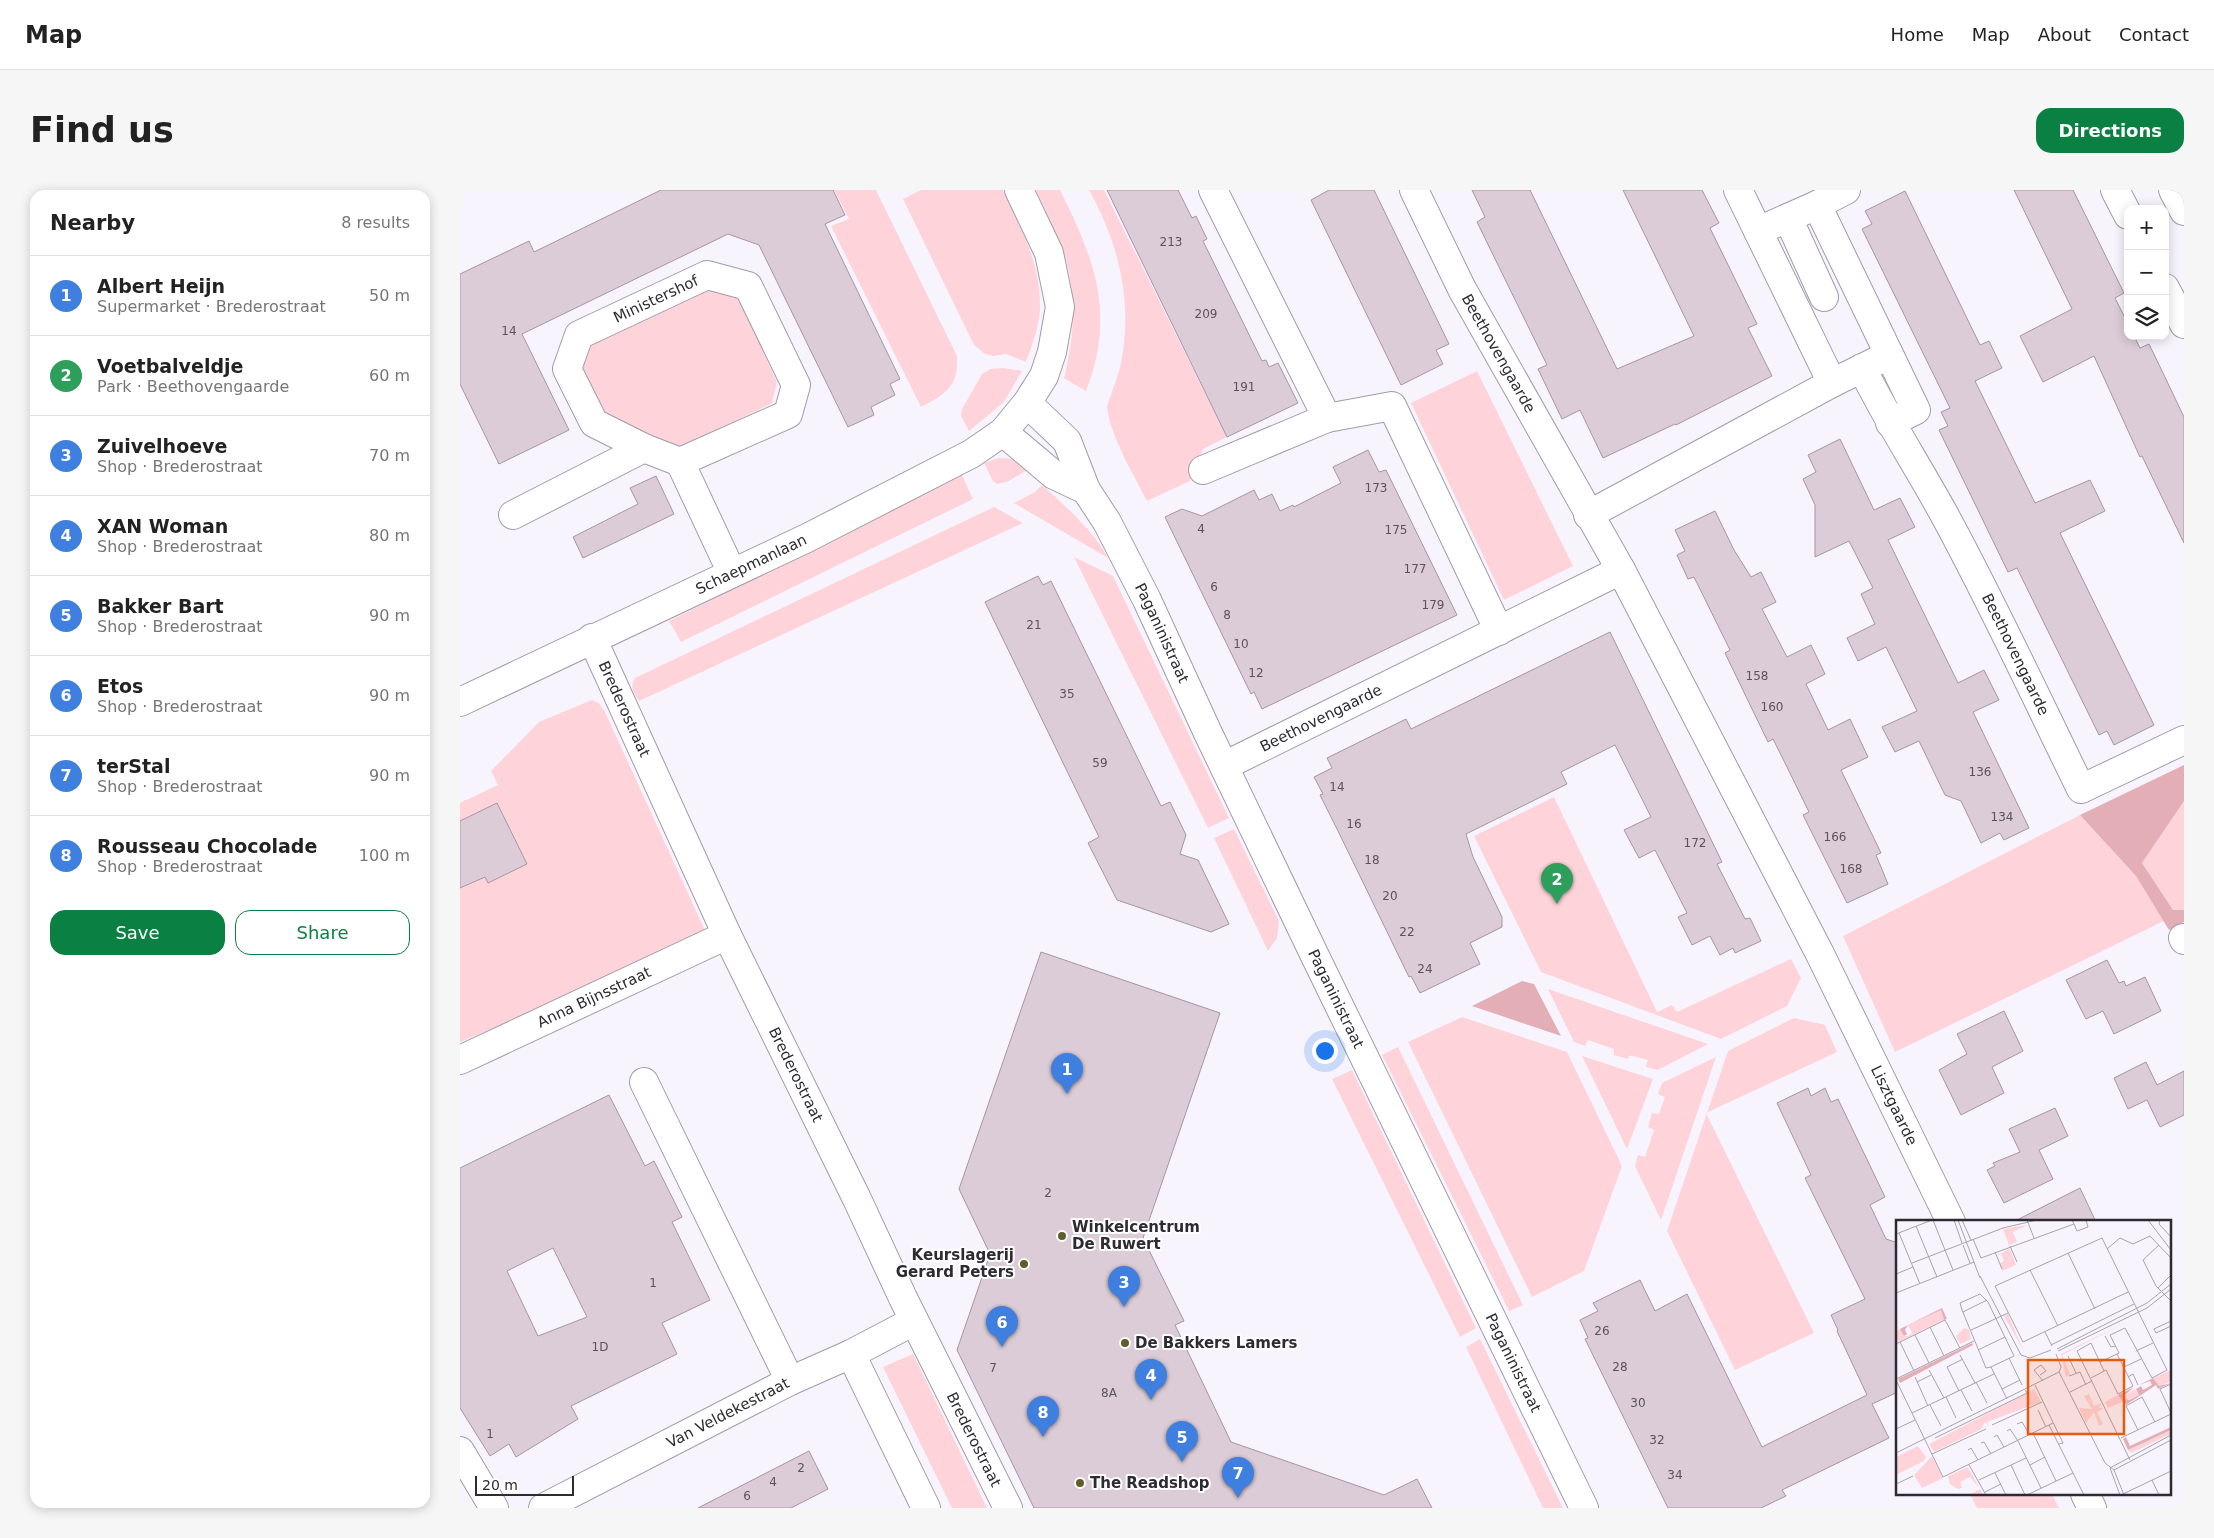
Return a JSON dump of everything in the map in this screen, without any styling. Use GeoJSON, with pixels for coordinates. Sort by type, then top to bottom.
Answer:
{"type":"FeatureCollection","features":[{"type":"Feature","properties":{"kind":"street"},"geometry":{"type":"LineString","coordinates":[[1019,190],[1049,253],[1060,307],[1052,352],[1044,376],[1027,403]]}},
{"type":"Feature","properties":{"kind":"street"},"geometry":{"type":"LineString","coordinates":[[1213,190],[1327,418]]}},
{"type":"Feature","properties":{"kind":"street","name":"Beethovengaarde"},"geometry":{"type":"LineString","coordinates":[[1414,190],[1462,289],[1621,570],[1836,989]]}},
{"type":"Feature","properties":{"kind":"street"},"geometry":{"type":"LineString","coordinates":[[1738,190],[1832,383]]}},
{"type":"Feature","properties":{"kind":"street"},"geometry":{"type":"LineString","coordinates":[[1758,231],[1846,190]]}},
{"type":"Feature","properties":{"kind":"street"},"geometry":{"type":"LineString","coordinates":[[2115,190],[2124,207]]}},
{"type":"Feature","properties":{"kind":"street"},"geometry":{"type":"LineString","coordinates":[[2173,190],[2184,211]]}},
{"type":"Feature","properties":{"kind":"street"},"geometry":{"type":"LineString","coordinates":[[1817,205],[1916,410],[1890,423]]}},
{"type":"Feature","properties":{"kind":"street"},"geometry":{"type":"LineString","coordinates":[[1788,218],[1824,296]]}},
{"type":"Feature","properties":{"kind":"street","name":"Ministershof"},"geometry":{"type":"LineString","coordinates":[[707,275],[748,286],[796,385],[788,414],[680,462],[644,448],[594,423],[567,369],[579,336],[707,275]]}},
{"type":"Feature","properties":{"kind":"street"},"geometry":{"type":"LineString","coordinates":[[2169,294],[2182,315]]}},
{"type":"Feature","properties":{"kind":"street"},"geometry":{"type":"LineString","coordinates":[[1588,514],[1832,383],[1889,355]]}},
{"type":"Feature","properties":{"kind":"street","name":"Beethovengaarde"},"geometry":{"type":"LineString","coordinates":[[1862,368],[1890,423],[1944,513],[2081,789],[2184,740]]}},
{"type":"Feature","properties":{"kind":"street","name":"Schaepmanlaan"},"geometry":{"type":"LineString","coordinates":[[460,702],[807,538],[971,454],[1003,432],[1027,403]]}},
{"type":"Feature","properties":{"kind":"street","name":"Paganinistraat"},"geometry":{"type":"LineString","coordinates":[[1027,403],[1067,441],[1086,490],[1107,522],[1147,600],[1224,766],[1584,1508]]}},
{"type":"Feature","properties":{"kind":"street"},"geometry":{"type":"LineString","coordinates":[[1203,470],[1327,418],[1392,406],[1499,631]]}},
{"type":"Feature","properties":{"kind":"street"},"geometry":{"type":"LineString","coordinates":[[1003,432],[1054,474],[1086,490]]}},
{"type":"Feature","properties":{"kind":"street"},"geometry":{"type":"LineString","coordinates":[[513,515],[644,448]]}},
{"type":"Feature","properties":{"kind":"street"},"geometry":{"type":"LineString","coordinates":[[680,462],[732,573]]}},
{"type":"Feature","properties":{"kind":"street","name":"Beethovengaarde"},"geometry":{"type":"LineString","coordinates":[[1224,766],[1621,570]]}},
{"type":"Feature","properties":{"kind":"street","name":"Brederostraat"},"geometry":{"type":"LineString","coordinates":[[592,638],[727,935],[857,1198],[914,1321],[1008,1508]]}},
{"type":"Feature","properties":{"kind":"street","name":"Anna Bijnsstraat"},"geometry":{"type":"LineString","coordinates":[[460,1060],[727,935]]}},
{"type":"Feature","properties":{"kind":"street","name":"Lisztgaarde"},"geometry":{"type":"LineString","coordinates":[[1836,989],[1950,1220]]}},
{"type":"Feature","properties":{"kind":"street"},"geometry":{"type":"LineString","coordinates":[[644,1082],[790,1381]]}},
{"type":"Feature","properties":{"kind":"street","name":"Van Veldekestraat"},"geometry":{"type":"LineString","coordinates":[[556,1505],[790,1381],[851,1354],[914,1321]]}},
{"type":"Feature","properties":{"kind":"street"},"geometry":{"type":"LineString","coordinates":[[851,1354],[926,1508]]}},
{"type":"Feature","properties":{"kind":"street"},"geometry":{"type":"LineString","coordinates":[[460,1451],[494,1508]]}},
{"type":"Feature","properties":{"kind":"street"},"geometry":{"type":"LineString","coordinates":[[2086,1496],[2092,1508]]}},
{"type":"Feature","properties":{"kind":"shaded area"},"geometry":{"type":"Polygon","coordinates":[[[834,190],[876,190],[957,356],[956,375],[949,388],[937,398],[921,407],[831,226],[849,219],[834,190]]]}},
{"type":"Feature","properties":{"kind":"shaded area"},"geometry":{"type":"Polygon","coordinates":[[[921,190],[1003,190],[1030,249],[1040,293],[1038,323],[1026,362],[1006,354],[993,356],[985,354],[974,345],[903,199],[921,190]]]}},
{"type":"Feature","properties":{"kind":"shaded area"},"geometry":{"type":"Polygon","coordinates":[[[1036,190],[1060,190],[1092,264],[1100,312],[1100,337],[1095,363],[1086,391],[1064,378],[1072,334],[1072,289],[1063,251],[1036,190]]]}},
{"type":"Feature","properties":{"kind":"shaded area"},"geometry":{"type":"Polygon","coordinates":[[[1089,190],[1104,190],[1227,437],[1203,449],[1190,481],[1147,501],[1129,467],[1109,419],[1107,407],[1121,363],[1124,340],[1124,296],[1115,252],[1108,231],[1089,190]]]}},
{"type":"Feature","properties":{"kind":"shaded area"},"geometry":{"type":"Polygon","coordinates":[[[715,286],[738,296],[777,382],[772,403],[680,448],[607,419],[580,366],[593,343],[715,286]]]}},
{"type":"Feature","properties":{"kind":"shaded area"},"geometry":{"type":"Polygon","coordinates":[[[1003,368],[1022,371],[1004,402],[969,431],[961,416],[962,409],[982,374],[990,369],[1003,368]]]}},
{"type":"Feature","properties":{"kind":"shaded area"},"geometry":{"type":"Polygon","coordinates":[[[1477,371],[1573,566],[1504,600],[1411,403],[1477,371]]]}},
{"type":"Feature","properties":{"kind":"shaded area"},"geometry":{"type":"Polygon","coordinates":[[[999,458],[1016,459],[1029,469],[1007,482],[997,484],[993,481],[984,463],[999,458]]]}},
{"type":"Feature","properties":{"kind":"shaded area"},"geometry":{"type":"Polygon","coordinates":[[[962,475],[973,499],[681,642],[669,621],[962,475]]]}},
{"type":"Feature","properties":{"kind":"shaded area"},"geometry":{"type":"Polygon","coordinates":[[[1042,485],[1087,528],[1108,558],[1014,503],[1035,492],[1042,485]]]}},
{"type":"Feature","properties":{"kind":"shaded area"},"geometry":{"type":"Polygon","coordinates":[[[994,507],[1023,523],[639,701],[634,693],[632,684],[635,678],[994,507]]]}},
{"type":"Feature","properties":{"kind":"shaded area"},"geometry":{"type":"Polygon","coordinates":[[[1074,557],[1113,576],[1229,818],[1208,828],[1074,557]]]}},
{"type":"Feature","properties":{"kind":"shaded area"},"geometry":{"type":"Polygon","coordinates":[[[592,700],[599,703],[605,712],[708,937],[460,1042],[460,803],[498,785],[491,771],[539,722],[592,700]]]}},
{"type":"Feature","properties":{"kind":"shaded area"},"geometry":{"type":"Polygon","coordinates":[[[2184,765],[2184,801],[2142,863],[2173,910],[2184,910],[2184,922],[2169,930],[2136,876],[2080,815],[2184,765]]]}},
{"type":"Feature","properties":{"kind":"shaded area"},"geometry":{"type":"Polygon","coordinates":[[[1554,797],[1657,1012],[1672,1005],[1677,1012],[1791,959],[1801,978],[1787,1006],[1721,1039],[1541,972],[1474,836],[1554,797]]]}},
{"type":"Feature","properties":{"kind":"shaded area"},"geometry":{"type":"Polygon","coordinates":[[[2184,801],[2184,910],[2173,910],[2142,863],[2184,801]]]}},
{"type":"Feature","properties":{"kind":"shaded area"},"geometry":{"type":"Polygon","coordinates":[[[2080,815],[2136,876],[2164,921],[1895,1052],[1843,936],[2080,815]]]}},
{"type":"Feature","properties":{"kind":"shaded area"},"geometry":{"type":"Polygon","coordinates":[[[1234,829],[1279,921],[1277,938],[1268,951],[1214,838],[1234,829]]]}},
{"type":"Feature","properties":{"kind":"shaded area"},"geometry":{"type":"Polygon","coordinates":[[[1522,981],[1534,984],[1561,1036],[1472,1006],[1522,981]]]}},
{"type":"Feature","properties":{"kind":"shaded area"},"geometry":{"type":"Polygon","coordinates":[[[1548,989],[1708,1044],[1658,1070],[1646,1067],[1648,1060],[1629,1055],[1628,1059],[1614,1055],[1614,1049],[1588,1040],[1585,1046],[1574,1042],[1548,989]]]}},
{"type":"Feature","properties":{"kind":"shaded area"},"geometry":{"type":"Polygon","coordinates":[[[1462,1017],[1567,1052],[1622,1166],[1584,1271],[1532,1297],[1408,1042],[1462,1017]]]}},
{"type":"Feature","properties":{"kind":"shaded area"},"geometry":{"type":"Polygon","coordinates":[[[1794,1018],[1825,1025],[1837,1052],[1707,1112],[1728,1051],[1794,1018]]]}},
{"type":"Feature","properties":{"kind":"shaded area"},"geometry":{"type":"Polygon","coordinates":[[[1398,1047],[1523,1305],[1509,1311],[1382,1055],[1398,1047]]]}},
{"type":"Feature","properties":{"kind":"shaded area"},"geometry":{"type":"Polygon","coordinates":[[[1582,1056],[1653,1079],[1627,1149],[1582,1056]]]}},
{"type":"Feature","properties":{"kind":"shaded area"},"geometry":{"type":"Polygon","coordinates":[[[1716,1057],[1661,1220],[1635,1166],[1638,1155],[1645,1157],[1654,1130],[1648,1127],[1652,1113],[1659,1114],[1665,1097],[1658,1094],[1662,1083],[1716,1057]]]}},
{"type":"Feature","properties":{"kind":"shaded area"},"geometry":{"type":"Polygon","coordinates":[[[1352,1070],[1476,1328],[1460,1337],[1332,1079],[1352,1070]]]}},
{"type":"Feature","properties":{"kind":"shaded area"},"geometry":{"type":"Polygon","coordinates":[[[1707,1114],[1814,1333],[1735,1370],[1667,1231],[1707,1114]]]}},
{"type":"Feature","properties":{"kind":"shaded area"},"geometry":{"type":"Polygon","coordinates":[[[1480,1339],[1563,1508],[1543,1508],[1466,1347],[1480,1339]]]}},
{"type":"Feature","properties":{"kind":"shaded area"},"geometry":{"type":"Polygon","coordinates":[[[913,1354],[987,1508],[952,1508],[883,1367],[913,1354]]]}},
{"type":"Feature","properties":{"kind":"shaded area"},"geometry":{"type":"Polygon","coordinates":[[[1971,1496],[2053,1496],[2059,1508],[1977,1508],[1971,1496]]]}},
{"type":"Feature","properties":{"kind":"building"},"geometry":{"type":"Polygon","coordinates":[[[661,190],[833,190],[845,215],[825,224],[900,379],[890,384],[895,395],[871,407],[874,415],[848,427],[759,245],[728,234],[522,334],[569,430],[499,464],[460,384],[460,274],[529,241],[534,252],[661,190]]]}},
{"type":"Feature","properties":{"kind":"building"},"geometry":{"type":"Polygon","coordinates":[[[1107,190],[1178,190],[1192,218],[1196,216],[1207,239],[1203,241],[1262,361],[1266,360],[1269,367],[1278,363],[1298,403],[1227,437],[1107,190]]]}},
{"type":"Feature","properties":{"kind":"building"},"geometry":{"type":"Polygon","coordinates":[[[1329,190],[1374,190],[1449,344],[1436,350],[1443,364],[1401,385],[1311,200],[1329,190]]]}},
{"type":"Feature","properties":{"kind":"building"},"geometry":{"type":"Polygon","coordinates":[[[1472,190],[1530,190],[1617,369],[1694,336],[1623,190],[1702,190],[1719,223],[1710,228],[1757,324],[1748,328],[1772,376],[1676,425],[1603,458],[1580,410],[1562,419],[1538,369],[1547,365],[1477,222],[1485,217],[1472,190]]]}},
{"type":"Feature","properties":{"kind":"building"},"geometry":{"type":"Polygon","coordinates":[[[2014,190],[2073,190],[2124,293],[2115,298],[2124,316],[2124,340],[2136,340],[2140,348],[2149,344],[2163,373],[2184,417],[2184,543],[2142,456],[2140,457],[2094,356],[2043,382],[2020,336],[2072,309],[2014,190]]]}},
{"type":"Feature","properties":{"kind":"building"},"geometry":{"type":"Polygon","coordinates":[[[1905,191],[1980,345],[1989,341],[2002,368],[1975,381],[2035,503],[2090,480],[2105,511],[2060,533],[2154,725],[2114,745],[2107,731],[2099,735],[2017,568],[2008,572],[1939,430],[1948,426],[1941,412],[1950,408],[1862,229],[1872,224],[1865,211],[1905,191]]]}},
{"type":"Feature","properties":{"kind":"building"},"geometry":{"type":"Polygon","coordinates":[[[1840,439],[1874,510],[1900,498],[1915,527],[1888,540],[1958,683],[1984,670],[1999,700],[1973,712],[2029,828],[2004,840],[2000,833],[1981,843],[1961,801],[1945,795],[1919,741],[1895,752],[1882,727],[1917,711],[1886,647],[1858,661],[1847,638],[1875,624],[1861,594],[1873,588],[1849,541],[1815,557],[1815,505],[1803,479],[1816,472],[1808,455],[1840,439]]]}},
{"type":"Feature","properties":{"kind":"building"},"geometry":{"type":"Polygon","coordinates":[[[1368,450],[1379,472],[1386,470],[1457,615],[1262,709],[1254,692],[1251,694],[1165,517],[1182,509],[1202,516],[1254,490],[1259,500],[1272,494],[1280,511],[1293,505],[1294,507],[1341,483],[1333,467],[1368,450]]]}},
{"type":"Feature","properties":{"kind":"building"},"geometry":{"type":"Polygon","coordinates":[[[656,476],[674,514],[583,558],[573,537],[638,504],[630,488],[656,476]]]}},
{"type":"Feature","properties":{"kind":"building"},"geometry":{"type":"Polygon","coordinates":[[[1715,511],[1734,550],[1751,577],[1761,572],[1776,602],[1762,609],[1787,657],[1811,645],[1825,674],[1806,684],[1828,730],[1850,719],[1868,757],[1841,770],[1881,853],[1876,855],[1888,884],[1847,903],[1803,815],[1809,812],[1773,739],[1768,742],[1725,653],[1730,650],[1694,577],[1688,579],[1677,555],[1685,551],[1675,530],[1715,511]]]}},
{"type":"Feature","properties":{"kind":"building"},"geometry":{"type":"Polygon","coordinates":[[[1038,576],[1043,585],[1051,581],[1161,806],[1170,802],[1186,835],[1180,854],[1198,860],[1229,924],[1211,932],[1117,900],[1088,843],[1099,837],[985,602],[1038,576]]]}},
{"type":"Feature","properties":{"kind":"building"},"geometry":{"type":"Polygon","coordinates":[[[1610,632],[1722,862],[1717,864],[1745,919],[1750,918],[1761,941],[1735,953],[1733,948],[1720,955],[1710,936],[1692,945],[1678,917],[1687,913],[1655,850],[1639,858],[1624,830],[1651,817],[1615,745],[1561,772],[1567,784],[1466,834],[1473,857],[1502,917],[1502,927],[1470,943],[1480,964],[1420,993],[1411,976],[1409,977],[1320,795],[1323,794],[1314,777],[1332,768],[1327,758],[1406,719],[1411,729],[1610,632]]]}},
{"type":"Feature","properties":{"kind":"building"},"geometry":{"type":"Polygon","coordinates":[[[497,803],[527,864],[488,883],[485,877],[460,888],[460,821],[497,803]]]}},
{"type":"Feature","properties":{"kind":"building","name":"Winkelcentrum De Ruwert"},"geometry":{"type":"Polygon","coordinates":[[[1041,952],[1220,1013],[1143,1238],[1184,1321],[1175,1325],[1231,1442],[1384,1495],[1417,1479],[1432,1508],[1034,1508],[957,1350],[990,1254],[959,1189],[1041,952]]]}},
{"type":"Feature","properties":{"kind":"building"},"geometry":{"type":"Polygon","coordinates":[[[2107,960],[2119,983],[2124,981],[2126,986],[2145,977],[2161,1011],[2114,1034],[2103,1011],[2086,1019],[2066,980],[2107,960]]]}},
{"type":"Feature","properties":{"kind":"building"},"geometry":{"type":"Polygon","coordinates":[[[2004,1011],[2023,1051],[1992,1067],[2004,1093],[1961,1115],[1939,1070],[1967,1054],[1957,1034],[2004,1011]]]}},
{"type":"Feature","properties":{"kind":"building"},"geometry":{"type":"Polygon","coordinates":[[[2146,1062],[2157,1085],[2184,1071],[2184,1115],[2160,1127],[2147,1100],[2128,1109],[2114,1078],[2146,1062]]]}},
{"type":"Feature","properties":{"kind":"building"},"geometry":{"type":"Polygon","coordinates":[[[1808,1088],[1811,1096],[1825,1088],[1831,1102],[1838,1099],[1885,1197],[1870,1205],[1886,1239],[1896,1242],[1896,1393],[1872,1404],[1889,1438],[1782,1490],[1786,1496],[1761,1508],[1668,1508],[1585,1339],[1588,1338],[1580,1320],[1598,1311],[1593,1303],[1640,1280],[1655,1311],[1687,1294],[1762,1447],[1867,1395],[1831,1315],[1865,1299],[1805,1178],[1811,1175],[1777,1103],[1808,1088]]]}},
{"type":"Feature","properties":{"kind":"building"},"geometry":{"type":"Polygon","coordinates":[[[609,1095],[645,1166],[654,1161],[682,1217],[672,1222],[710,1300],[662,1323],[677,1354],[571,1406],[578,1419],[516,1457],[509,1444],[490,1456],[460,1408],[460,1168],[609,1095]],[[553,1248],[507,1271],[538,1336],[587,1317],[553,1248]]]}},
{"type":"Feature","properties":{"kind":"building"},"geometry":{"type":"Polygon","coordinates":[[[2055,1108],[2068,1136],[2039,1150],[2053,1179],[2004,1203],[1987,1170],[1995,1166],[1993,1163],[2020,1152],[2009,1129],[2055,1108]]]}},
{"type":"Feature","properties":{"kind":"building"},"geometry":{"type":"Polygon","coordinates":[[[2080,1188],[2095,1220],[2017,1220],[2080,1188]]]}},
{"type":"Feature","properties":{"kind":"building"},"geometry":{"type":"Polygon","coordinates":[[[809,1451],[828,1489],[791,1508],[698,1508],[809,1451]]]}},
{"type":"Feature","properties":{"kind":"place","name":"Voetbalveldje"},"geometry":{"type":"Point","coordinates":[1557,904]}},
{"type":"Feature","properties":{"kind":"place","name":"Albert Heijn"},"geometry":{"type":"Point","coordinates":[1067,1094]}},
{"type":"Feature","properties":{"kind":"place","name":"Winkelcentrum De Ruwert"},"geometry":{"type":"Point","coordinates":[1062,1236]}},
{"type":"Feature","properties":{"kind":"place","name":"Keurslagerij Gerard Peters"},"geometry":{"type":"Point","coordinates":[1024,1264]}},
{"type":"Feature","properties":{"kind":"place","name":"Zuivelhoeve"},"geometry":{"type":"Point","coordinates":[1124,1307]}},
{"type":"Feature","properties":{"kind":"place","name":"De Bakkers Lamers"},"geometry":{"type":"Point","coordinates":[1125,1343]}},
{"type":"Feature","properties":{"kind":"place","name":"Etos"},"geometry":{"type":"Point","coordinates":[1002,1347]}},
{"type":"Feature","properties":{"kind":"place","name":"XAN Woman"},"geometry":{"type":"Point","coordinates":[1151,1400]}},
{"type":"Feature","properties":{"kind":"place","name":"Rousseau Chocolade"},"geometry":{"type":"Point","coordinates":[1043,1437]}},
{"type":"Feature","properties":{"kind":"place","name":"Bakker Bart"},"geometry":{"type":"Point","coordinates":[1182,1462]}},
{"type":"Feature","properties":{"kind":"place","name":"The Readshop"},"geometry":{"type":"Point","coordinates":[1080,1483]}},
{"type":"Feature","properties":{"kind":"place","name":"terStal"},"geometry":{"type":"Point","coordinates":[1238,1498]}}]}
